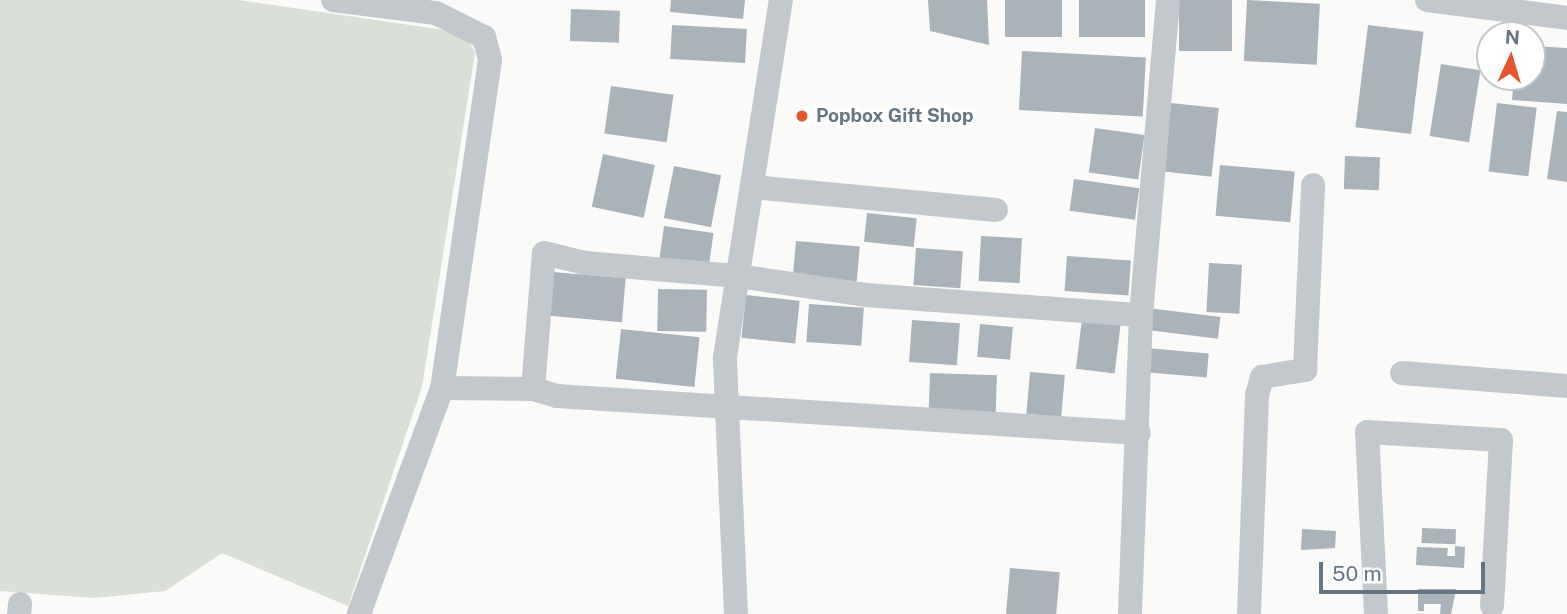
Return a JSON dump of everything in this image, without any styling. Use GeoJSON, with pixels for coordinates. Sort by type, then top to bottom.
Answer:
{"type":"FeatureCollection","features":[{"type":"Feature","properties":{"kind":"street"},"geometry":{"type":"LineString","coordinates":[[333,0],[436,13],[484,37],[490,60],[442,388],[365,612]]}},
{"type":"Feature","properties":{"kind":"street"},"geometry":{"type":"LineString","coordinates":[[736,614],[725,357],[781,0]]}},
{"type":"Feature","properties":{"kind":"street"},"geometry":{"type":"LineString","coordinates":[[1129,614],[1139,433],[1141,315],[1168,0]]}},
{"type":"Feature","properties":{"kind":"street"},"geometry":{"type":"LineString","coordinates":[[1427,0],[1567,18]]}},
{"type":"Feature","properties":{"kind":"street"},"geometry":{"type":"LineString","coordinates":[[1249,614],[1257,395],[1262,377],[1306,370],[1313,185]]}},
{"type":"Feature","properties":{"kind":"street"},"geometry":{"type":"LineString","coordinates":[[753,187],[996,210]]}},
{"type":"Feature","properties":{"kind":"street"},"geometry":{"type":"LineString","coordinates":[[533,389],[544,253],[585,264],[738,276],[866,295],[1141,315]]}},
{"type":"Feature","properties":{"kind":"street"},"geometry":{"type":"LineString","coordinates":[[1402,373],[1567,386]]}},
{"type":"Feature","properties":{"kind":"street"},"geometry":{"type":"LineString","coordinates":[[442,388],[533,389],[557,396],[1139,433]]}},
{"type":"Feature","properties":{"kind":"street"},"geometry":{"type":"LineString","coordinates":[[1376,614],[1367,432],[1500,440],[1492,606]]}},
{"type":"Feature","properties":{"kind":"shaded area"},"geometry":{"type":"Polygon","coordinates":[[[0,0],[238,0],[465,33],[475,53],[422,387],[348,606],[222,553],[165,591],[94,598],[0,591],[0,0]]]}},
{"type":"Feature","properties":{"kind":"building"},"geometry":{"type":"Polygon","coordinates":[[[671,0],[745,0],[743,19],[670,12],[671,0]]]}},
{"type":"Feature","properties":{"kind":"building"},"geometry":{"type":"Polygon","coordinates":[[[928,0],[987,0],[989,45],[930,31],[928,0]]]}},
{"type":"Feature","properties":{"kind":"building"},"geometry":{"type":"Polygon","coordinates":[[[1005,0],[1062,0],[1062,37],[1005,37],[1005,0]]]}},
{"type":"Feature","properties":{"kind":"building"},"geometry":{"type":"Polygon","coordinates":[[[1079,0],[1145,0],[1145,37],[1079,37],[1079,0]]]}},
{"type":"Feature","properties":{"kind":"building"},"geometry":{"type":"Polygon","coordinates":[[[1179,0],[1232,0],[1232,51],[1179,51],[1179,0]]]}},
{"type":"Feature","properties":{"kind":"building"},"geometry":{"type":"Polygon","coordinates":[[[1247,0],[1320,4],[1317,65],[1244,61],[1247,0]]]}},
{"type":"Feature","properties":{"kind":"building"},"geometry":{"type":"Polygon","coordinates":[[[571,9],[620,11],[619,43],[570,41],[571,9]]]}},
{"type":"Feature","properties":{"kind":"building"},"geometry":{"type":"Polygon","coordinates":[[[672,25],[747,29],[745,63],[670,59],[672,25]]]}},
{"type":"Feature","properties":{"kind":"building"},"geometry":{"type":"Polygon","coordinates":[[[1368,25],[1424,32],[1411,134],[1355,127],[1368,25]]]}},
{"type":"Feature","properties":{"kind":"building"},"geometry":{"type":"Polygon","coordinates":[[[1546,47],[1567,48],[1567,104],[1512,100],[1513,91],[1546,91],[1546,47]]]}},
{"type":"Feature","properties":{"kind":"building"},"geometry":{"type":"Polygon","coordinates":[[[1022,51],[1146,57],[1143,116],[1019,110],[1022,51]]]}},
{"type":"Feature","properties":{"kind":"building"},"geometry":{"type":"Polygon","coordinates":[[[1441,64],[1476,70],[1477,91],[1469,142],[1430,136],[1441,64]]]}},
{"type":"Feature","properties":{"kind":"building"},"geometry":{"type":"Polygon","coordinates":[[[611,86],[673,95],[667,142],[604,134],[611,86]]]}},
{"type":"Feature","properties":{"kind":"building"},"geometry":{"type":"Polygon","coordinates":[[[1171,103],[1219,108],[1212,177],[1164,172],[1171,103]]]}},
{"type":"Feature","properties":{"kind":"building"},"geometry":{"type":"Polygon","coordinates":[[[1497,103],[1537,108],[1528,176],[1489,171],[1497,103]]]}},
{"type":"Feature","properties":{"kind":"building"},"geometry":{"type":"Polygon","coordinates":[[[1557,111],[1567,112],[1567,182],[1547,179],[1557,111]]]}},
{"type":"Feature","properties":{"kind":"building"},"geometry":{"type":"Polygon","coordinates":[[[1095,128],[1145,135],[1138,180],[1089,173],[1095,128]]]}},
{"type":"Feature","properties":{"kind":"building"},"geometry":{"type":"Polygon","coordinates":[[[603,154],[655,165],[644,218],[592,207],[603,154]]]}},
{"type":"Feature","properties":{"kind":"building"},"geometry":{"type":"Polygon","coordinates":[[[1345,156],[1380,157],[1379,190],[1344,189],[1345,156]]]}},
{"type":"Feature","properties":{"kind":"building"},"geometry":{"type":"Polygon","coordinates":[[[1220,165],[1295,172],[1290,222],[1216,216],[1220,165]]]}},
{"type":"Feature","properties":{"kind":"building"},"geometry":{"type":"Polygon","coordinates":[[[674,166],[721,175],[711,227],[664,218],[674,166]]]}},
{"type":"Feature","properties":{"kind":"building"},"geometry":{"type":"Polygon","coordinates":[[[1074,179],[1139,188],[1135,220],[1070,211],[1074,179]]]}},
{"type":"Feature","properties":{"kind":"building"},"geometry":{"type":"Polygon","coordinates":[[[867,213],[917,218],[914,247],[864,242],[867,213]]]}},
{"type":"Feature","properties":{"kind":"building"},"geometry":{"type":"Polygon","coordinates":[[[664,226],[714,233],[709,265],[660,258],[664,226]]]}},
{"type":"Feature","properties":{"kind":"building"},"geometry":{"type":"Polygon","coordinates":[[[981,236],[1022,238],[1020,283],[979,281],[981,236]]]}},
{"type":"Feature","properties":{"kind":"building"},"geometry":{"type":"Polygon","coordinates":[[[796,241],[860,247],[857,281],[793,276],[796,241]]]}},
{"type":"Feature","properties":{"kind":"building"},"geometry":{"type":"Polygon","coordinates":[[[916,248],[963,251],[960,288],[913,285],[916,248]]]}},
{"type":"Feature","properties":{"kind":"building"},"geometry":{"type":"Polygon","coordinates":[[[1067,256],[1131,260],[1128,295],[1065,291],[1067,256]]]}},
{"type":"Feature","properties":{"kind":"building"},"geometry":{"type":"Polygon","coordinates":[[[1209,263],[1242,265],[1239,314],[1206,312],[1209,263]]]}},
{"type":"Feature","properties":{"kind":"building"},"geometry":{"type":"Polygon","coordinates":[[[553,272],[626,278],[622,322],[549,316],[553,272]]]}},
{"type":"Feature","properties":{"kind":"building"},"geometry":{"type":"Polygon","coordinates":[[[658,289],[707,290],[706,332],[657,331],[658,289]]]}},
{"type":"Feature","properties":{"kind":"building"},"geometry":{"type":"Polygon","coordinates":[[[746,295],[800,301],[795,343],[742,338],[746,295]]]}},
{"type":"Feature","properties":{"kind":"building"},"geometry":{"type":"Polygon","coordinates":[[[809,304],[864,308],[861,346],[806,342],[809,304]]]}},
{"type":"Feature","properties":{"kind":"building"},"geometry":{"type":"Polygon","coordinates":[[[1148,308],[1220,317],[1218,339],[1145,330],[1148,308]]]}},
{"type":"Feature","properties":{"kind":"building"},"geometry":{"type":"Polygon","coordinates":[[[1082,319],[1121,324],[1115,373],[1076,369],[1082,319]]]}},
{"type":"Feature","properties":{"kind":"building"},"geometry":{"type":"Polygon","coordinates":[[[912,320],[960,323],[957,365],[909,362],[912,320]]]}},
{"type":"Feature","properties":{"kind":"building"},"geometry":{"type":"Polygon","coordinates":[[[980,324],[1013,327],[1010,360],[977,357],[980,324]]]}},
{"type":"Feature","properties":{"kind":"building"},"geometry":{"type":"Polygon","coordinates":[[[621,329],[700,337],[694,387],[616,379],[621,329]]]}},
{"type":"Feature","properties":{"kind":"building"},"geometry":{"type":"Polygon","coordinates":[[[1146,348],[1209,353],[1207,377],[1144,372],[1146,348]]]}},
{"type":"Feature","properties":{"kind":"building"},"geometry":{"type":"Polygon","coordinates":[[[1030,372],[1065,375],[1061,417],[1026,414],[1030,372]]]}},
{"type":"Feature","properties":{"kind":"building"},"geometry":{"type":"Polygon","coordinates":[[[930,373],[997,375],[996,412],[929,410],[930,373]]]}},
{"type":"Feature","properties":{"kind":"building"},"geometry":{"type":"Polygon","coordinates":[[[1422,528],[1456,529],[1455,544],[1421,543],[1422,528]]]}},
{"type":"Feature","properties":{"kind":"building"},"geometry":{"type":"Polygon","coordinates":[[[1302,529],[1336,531],[1335,548],[1301,550],[1302,529]]]}},
{"type":"Feature","properties":{"kind":"building"},"geometry":{"type":"Polygon","coordinates":[[[1455,546],[1465,547],[1464,568],[1416,565],[1417,547],[1448,548],[1447,556],[1455,556],[1455,546]]]}},
{"type":"Feature","properties":{"kind":"building"},"geometry":{"type":"Polygon","coordinates":[[[1010,568],[1060,572],[1056,614],[1006,614],[1010,568]]]}},
{"type":"Feature","properties":{"kind":"building"},"geometry":{"type":"Polygon","coordinates":[[[1418,589],[1456,589],[1451,614],[1440,614],[1441,604],[1424,604],[1424,611],[1418,611],[1418,589]]]}},
{"type":"Feature","properties":{"kind":"place","name":"Popbox Gift Shop"},"geometry":{"type":"Point","coordinates":[802,116]}}]}
